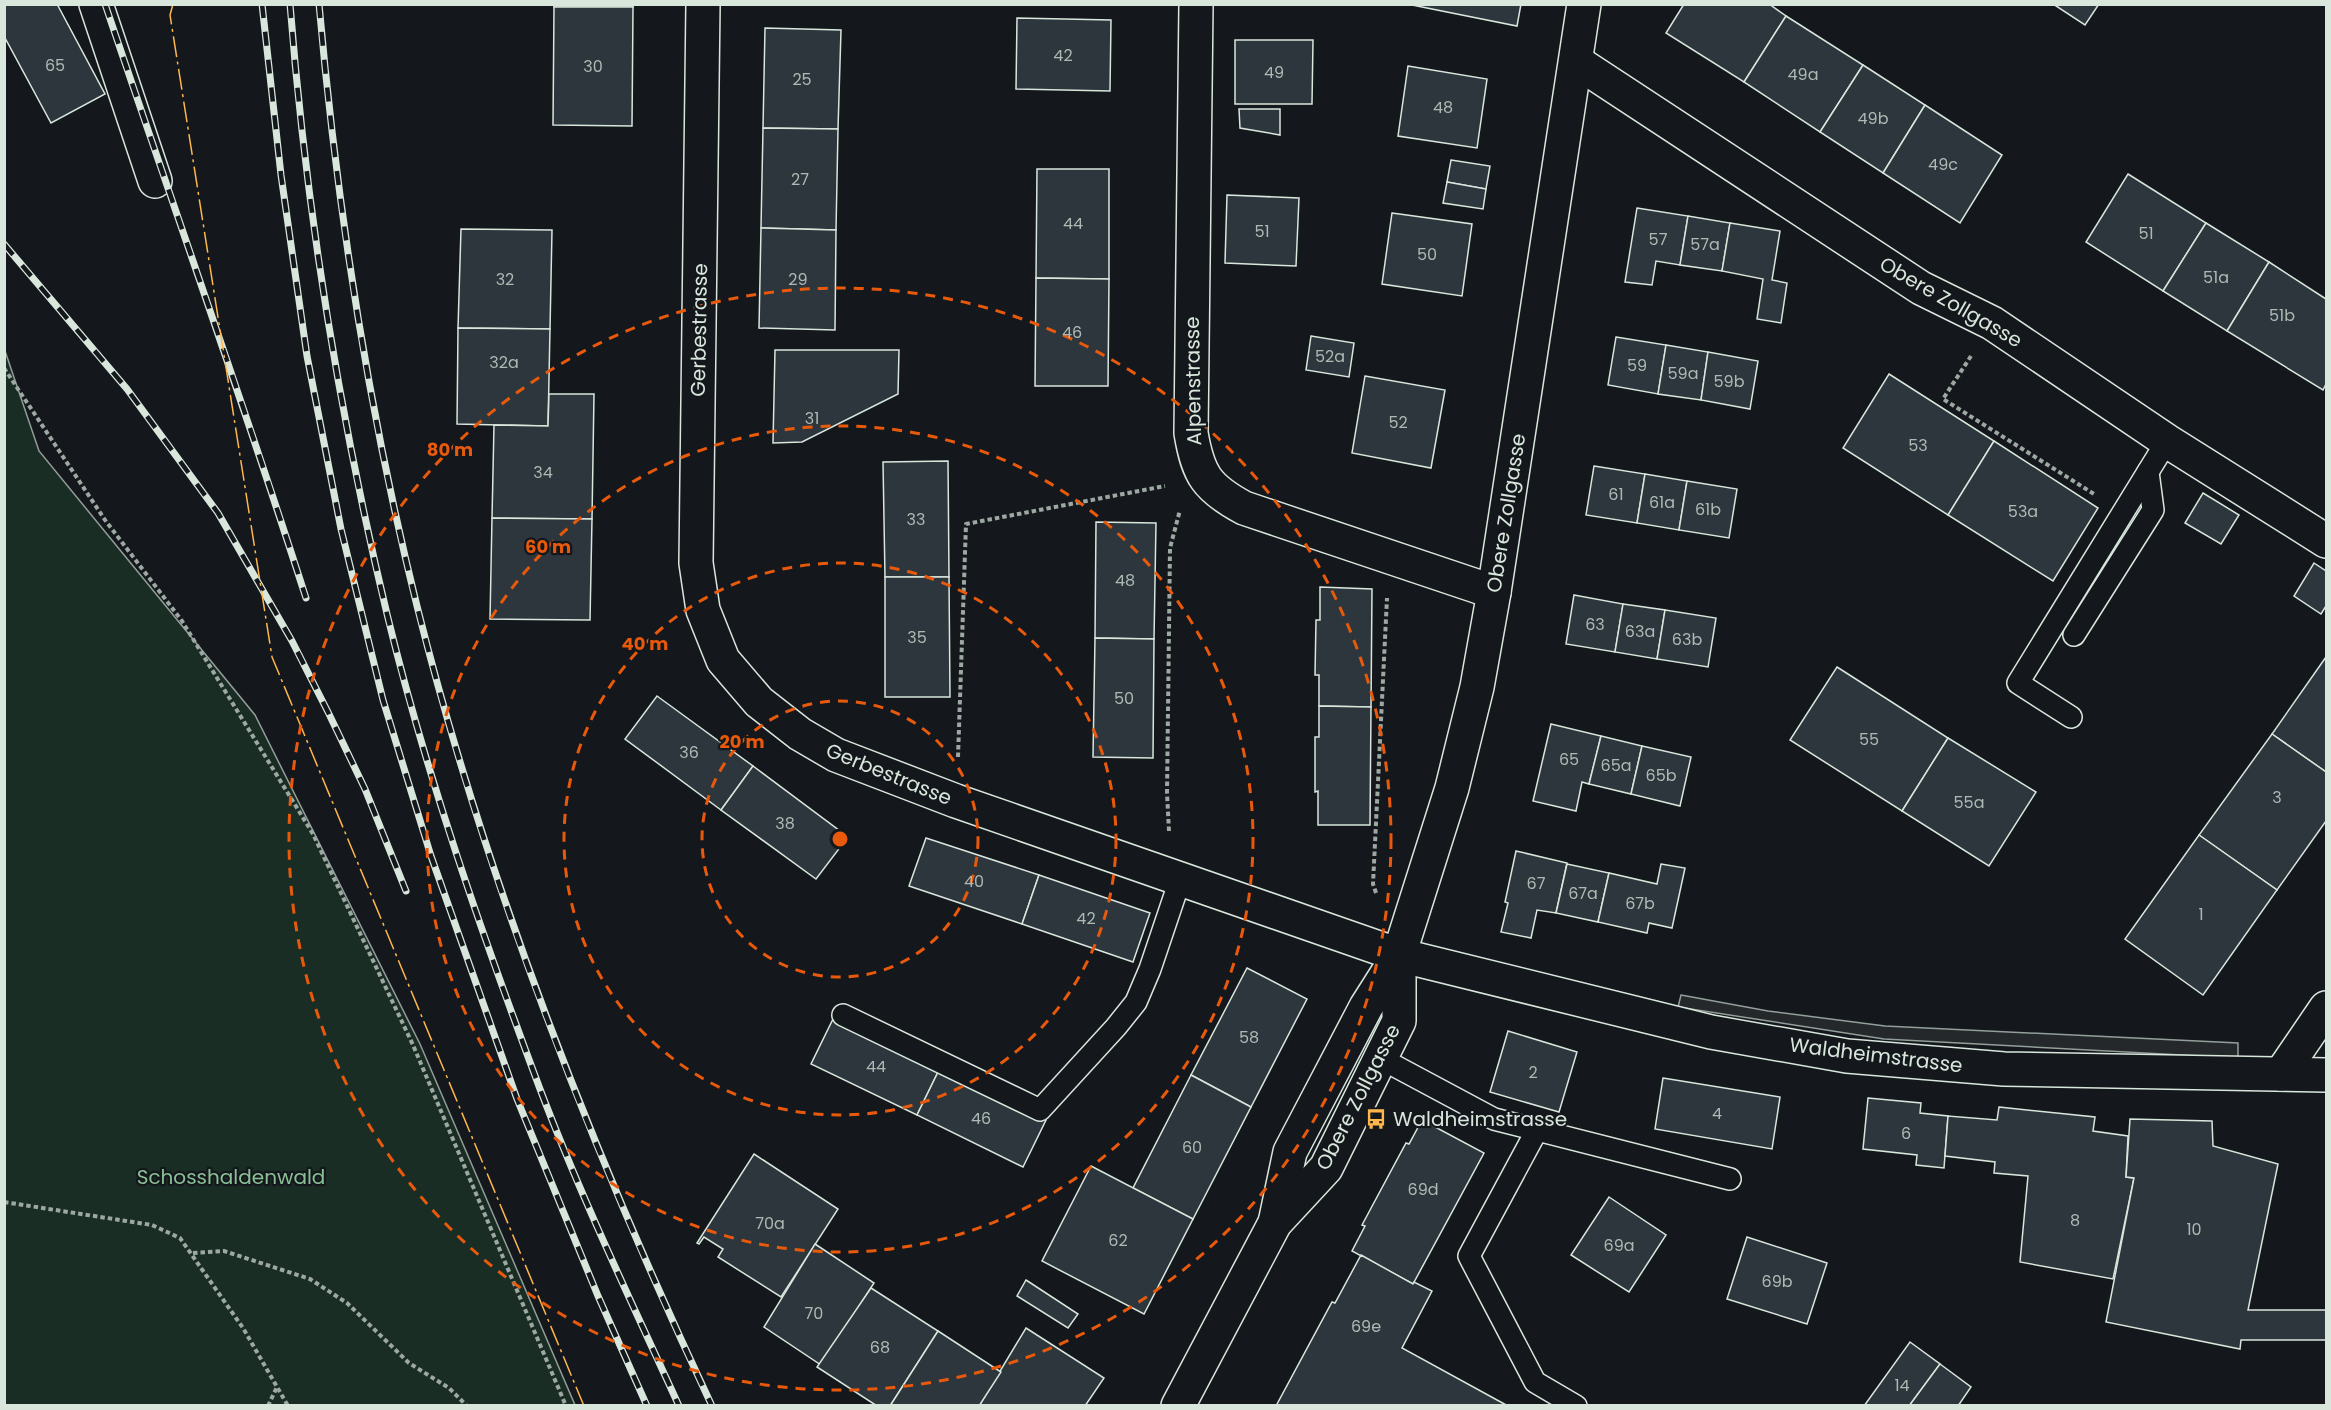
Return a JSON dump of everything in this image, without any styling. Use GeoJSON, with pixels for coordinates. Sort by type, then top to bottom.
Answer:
{"type":"FeatureCollection","features":[{"type":"Feature","properties":{"kind":"street"},"geometry":{"type":"LineString","coordinates":[[96,4],[155,181]]}},
{"type":"Feature","properties":{"kind":"street","name":"Gerbestrasse"},"geometry":{"type":"LineString","coordinates":[[703,4],[696,563],[703,610],[723,660],[759,702],[800,734],[836,755],[956,801],[1399,955]]}},
{"type":"Feature","properties":{"kind":"street","name":"Alpenstrasse"},"geometry":{"type":"LineString","coordinates":[[1196,4],[1191,433],[1195,455],[1204,478],[1222,496],[1244,508],[1494,592]]}},
{"type":"Feature","properties":{"kind":"street","name":"Obere Zollgasse"},"geometry":{"type":"LineString","coordinates":[[1275,1223],[1290,1152],[1366,1007],[1399,955],[1452,788],[1477,687],[1494,592],[1584,4]]}},
{"type":"Feature","properties":{"kind":"street","name":"Obere Zollgasse"},"geometry":{"type":"LineString","coordinates":[[1576,62],[1921,288],[1992,323],[2167,441],[2326,541]]}},
{"type":"Feature","properties":{"kind":"street","name":"Obere Zollgasse"},"geometry":{"type":"LineString","coordinates":[[1178,1406],[1275,1223],[1326,1168],[1399,1021],[1399,955]]}},
{"type":"Feature","properties":{"kind":"street","name":"Waldheimstrasse"},"geometry":{"type":"LineString","coordinates":[[1399,955],[1711,1032],[1847,1056],[2004,1069],[2326,1075]]}},
{"type":"Feature","properties":{"kind":"street"},"geometry":{"type":"LineString","coordinates":[[2282,1074],[2326,1008]]}},
{"type":"Feature","properties":{"kind":"lane"},"geometry":{"type":"LineString","coordinates":[[2071,717],[2018,683],[2167,441]]}},
{"type":"Feature","properties":{"kind":"lane"},"geometry":{"type":"LineString","coordinates":[[2074,635],[2153,510],[2148,472]]}},
{"type":"Feature","properties":{"kind":"lane"},"geometry":{"type":"LineString","coordinates":[[843,1014],[1040,1110],[1136,1002],[1150,969],[1176,878]]}},
{"type":"Feature","properties":{"kind":"lane"},"geometry":{"type":"LineString","coordinates":[[1380,1058],[1494,1119],[1730,1179]]}},
{"type":"Feature","properties":{"kind":"lane"},"geometry":{"type":"LineString","coordinates":[[1537,1130],[1468,1256],[1535,1382],[1576,1406]]}},
{"type":"Feature","properties":{"kind":"path"},"geometry":{"type":"LineString","coordinates":[[1992,323],[1943,399],[2123,512]]}},
{"type":"Feature","properties":{"kind":"path"},"geometry":{"type":"LineString","coordinates":[[4,368],[105,520],[182,621],[313,834],[413,1045],[566,1406]]}},
{"type":"Feature","properties":{"kind":"path"},"geometry":{"type":"LineString","coordinates":[[956,801],[966,524],[1204,478]]}},
{"type":"Feature","properties":{"kind":"path"},"geometry":{"type":"LineString","coordinates":[[1176,878],[1167,793],[1170,548],[1181,509],[1204,478]]}},
{"type":"Feature","properties":{"kind":"path"},"geometry":{"type":"LineString","coordinates":[[1376,894],[1373,884],[1389,558]]}},
{"type":"Feature","properties":{"kind":"path"},"geometry":{"type":"LineString","coordinates":[[4,1202],[152,1225],[180,1238],[243,1328],[288,1406]]}},
{"type":"Feature","properties":{"kind":"path"},"geometry":{"type":"LineString","coordinates":[[192,1253],[224,1251],[310,1279],[347,1303],[409,1363],[449,1388],[467,1406]]}},
{"type":"Feature","properties":{"kind":"path"},"geometry":{"type":"LineString","coordinates":[[268,1406],[277,1387]]}},
{"type":"Feature","properties":{"kind":"green space","name":"Schosshaldenwald"},"geometry":{"type":"Polygon","coordinates":[[[4,348],[39,451],[255,715],[420,1044],[575,1405],[5,1405],[4,348]]]}},
{"type":"Feature","properties":{"kind":"shaded area"},"geometry":{"type":"Polygon","coordinates":[[[1681,995],[1768,1011],[1885,1026],[2238,1043],[2238,1058],[1884,1039],[1678,1007],[1681,995]]]}},
{"type":"Feature","properties":{"kind":"building"},"geometry":{"type":"Polygon","coordinates":[[[4,4],[57,4],[105,94],[51,123],[4,36],[4,4]]]}},
{"type":"Feature","properties":{"kind":"building"},"geometry":{"type":"Polygon","coordinates":[[[554,4],[633,4],[633,7],[554,7],[554,4]]]}},
{"type":"Feature","properties":{"kind":"building"},"geometry":{"type":"Polygon","coordinates":[[[1407,4],[1521,4],[1517,26],[1407,4]]]}},
{"type":"Feature","properties":{"kind":"building"},"geometry":{"type":"Polygon","coordinates":[[[1684,4],[1769,4],[1786,16],[1744,82],[1666,33],[1684,4]]]}},
{"type":"Feature","properties":{"kind":"building"},"geometry":{"type":"Polygon","coordinates":[[[2053,4],[2099,4],[2085,25],[2053,4]]]}},
{"type":"Feature","properties":{"kind":"building"},"geometry":{"type":"Polygon","coordinates":[[[554,7],[633,7],[632,126],[553,125],[554,7]]]}},
{"type":"Feature","properties":{"kind":"building"},"geometry":{"type":"Polygon","coordinates":[[[1786,16],[1863,65],[1820,132],[1744,82],[1786,16]]]}},
{"type":"Feature","properties":{"kind":"building"},"geometry":{"type":"Polygon","coordinates":[[[1017,18],[1111,20],[1110,91],[1016,89],[1017,18]]]}},
{"type":"Feature","properties":{"kind":"building"},"geometry":{"type":"Polygon","coordinates":[[[765,28],[841,30],[838,129],[763,128],[765,28]]]}},
{"type":"Feature","properties":{"kind":"building"},"geometry":{"type":"Polygon","coordinates":[[[1235,40],[1313,40],[1312,104],[1235,104],[1235,40]]]}},
{"type":"Feature","properties":{"kind":"building"},"geometry":{"type":"Polygon","coordinates":[[[1863,65],[1925,105],[1883,173],[1820,132],[1863,65]]]}},
{"type":"Feature","properties":{"kind":"building"},"geometry":{"type":"Polygon","coordinates":[[[1408,66],[1487,79],[1477,148],[1398,136],[1408,66]]]}},
{"type":"Feature","properties":{"kind":"building"},"geometry":{"type":"Polygon","coordinates":[[[1925,105],[2002,155],[1960,223],[1883,173],[1925,105]]]}},
{"type":"Feature","properties":{"kind":"building"},"geometry":{"type":"Polygon","coordinates":[[[1239,109],[1280,109],[1280,135],[1240,128],[1239,109]]]}},
{"type":"Feature","properties":{"kind":"building"},"geometry":{"type":"Polygon","coordinates":[[[763,128],[838,129],[836,230],[761,228],[763,128]]]}},
{"type":"Feature","properties":{"kind":"building"},"geometry":{"type":"Polygon","coordinates":[[[1451,160],[1490,166],[1486,189],[1447,182],[1451,160]]]}},
{"type":"Feature","properties":{"kind":"building"},"geometry":{"type":"Polygon","coordinates":[[[1037,169],[1109,169],[1109,279],[1036,278],[1037,169]]]}},
{"type":"Feature","properties":{"kind":"building"},"geometry":{"type":"Polygon","coordinates":[[[2128,174],[2206,223],[2163,291],[2086,242],[2128,174]]]}},
{"type":"Feature","properties":{"kind":"building"},"geometry":{"type":"Polygon","coordinates":[[[1447,182],[1486,189],[1483,209],[1443,203],[1447,182]]]}},
{"type":"Feature","properties":{"kind":"building"},"geometry":{"type":"Polygon","coordinates":[[[1227,195],[1299,198],[1296,266],[1225,263],[1227,195]]]}},
{"type":"Feature","properties":{"kind":"building"},"geometry":{"type":"Polygon","coordinates":[[[1637,208],[1688,216],[1680,265],[1656,261],[1652,285],[1625,282],[1637,208]]]}},
{"type":"Feature","properties":{"kind":"building"},"geometry":{"type":"Polygon","coordinates":[[[1392,213],[1472,224],[1462,296],[1382,284],[1392,213]]]}},
{"type":"Feature","properties":{"kind":"building"},"geometry":{"type":"Polygon","coordinates":[[[1688,216],[1730,223],[1722,271],[1680,265],[1688,216]]]}},
{"type":"Feature","properties":{"kind":"building"},"geometry":{"type":"Polygon","coordinates":[[[1730,223],[1780,231],[1772,280],[1787,283],[1781,323],[1757,319],[1763,279],[1722,271],[1730,223]]]}},
{"type":"Feature","properties":{"kind":"building"},"geometry":{"type":"Polygon","coordinates":[[[2206,223],[2269,262],[2227,331],[2163,291],[2206,223]]]}},
{"type":"Feature","properties":{"kind":"building"},"geometry":{"type":"Polygon","coordinates":[[[761,228],[836,230],[835,330],[759,328],[761,228]]]}},
{"type":"Feature","properties":{"kind":"building"},"geometry":{"type":"Polygon","coordinates":[[[461,229],[552,230],[550,329],[458,328],[461,229]]]}},
{"type":"Feature","properties":{"kind":"building"},"geometry":{"type":"Polygon","coordinates":[[[2269,262],[2326,299],[2326,384],[2323,390],[2227,331],[2269,262]]]}},
{"type":"Feature","properties":{"kind":"building"},"geometry":{"type":"Polygon","coordinates":[[[1036,278],[1109,279],[1108,386],[1035,386],[1036,278]]]}},
{"type":"Feature","properties":{"kind":"building"},"geometry":{"type":"Polygon","coordinates":[[[458,328],[550,329],[548,426],[457,424],[458,328]]]}},
{"type":"Feature","properties":{"kind":"building"},"geometry":{"type":"Polygon","coordinates":[[[1311,336],[1354,343],[1349,377],[1306,370],[1311,336]]]}},
{"type":"Feature","properties":{"kind":"building"},"geometry":{"type":"Polygon","coordinates":[[[1616,337],[1666,345],[1658,394],[1608,385],[1616,337]]]}},
{"type":"Feature","properties":{"kind":"building"},"geometry":{"type":"Polygon","coordinates":[[[1666,345],[1708,352],[1701,400],[1658,394],[1666,345]]]}},
{"type":"Feature","properties":{"kind":"building"},"geometry":{"type":"Polygon","coordinates":[[[775,350],[899,350],[898,394],[802,442],[773,443],[775,350]]]}},
{"type":"Feature","properties":{"kind":"building"},"geometry":{"type":"Polygon","coordinates":[[[1708,352],[1758,361],[1750,409],[1701,400],[1708,352]]]}},
{"type":"Feature","properties":{"kind":"building"},"geometry":{"type":"Polygon","coordinates":[[[1889,374],[1994,441],[1948,515],[1843,448],[1889,374]]]}},
{"type":"Feature","properties":{"kind":"building"},"geometry":{"type":"Polygon","coordinates":[[[1365,376],[1445,390],[1431,468],[1352,453],[1365,376]]]}},
{"type":"Feature","properties":{"kind":"building"},"geometry":{"type":"Polygon","coordinates":[[[549,394],[594,394],[592,519],[492,518],[494,425],[548,426],[549,394]]]}},
{"type":"Feature","properties":{"kind":"building"},"geometry":{"type":"Polygon","coordinates":[[[1994,441],[2098,508],[2053,581],[1948,515],[1994,441]]]}},
{"type":"Feature","properties":{"kind":"building"},"geometry":{"type":"Polygon","coordinates":[[[948,461],[949,577],[885,577],[883,462],[948,461]]]}},
{"type":"Feature","properties":{"kind":"building"},"geometry":{"type":"Polygon","coordinates":[[[1594,466],[1645,474],[1637,523],[1586,515],[1594,466]]]}},
{"type":"Feature","properties":{"kind":"building"},"geometry":{"type":"Polygon","coordinates":[[[1645,474],[1687,481],[1679,530],[1637,523],[1645,474]]]}},
{"type":"Feature","properties":{"kind":"building"},"geometry":{"type":"Polygon","coordinates":[[[1687,481],[1737,489],[1729,538],[1679,530],[1687,481]]]}},
{"type":"Feature","properties":{"kind":"building"},"geometry":{"type":"Polygon","coordinates":[[[2203,493],[2239,515],[2221,544],[2185,523],[2203,493]]]}},
{"type":"Feature","properties":{"kind":"building"},"geometry":{"type":"Polygon","coordinates":[[[492,518],[592,519],[590,620],[490,619],[492,518]]]}},
{"type":"Feature","properties":{"kind":"building"},"geometry":{"type":"Polygon","coordinates":[[[1096,522],[1156,523],[1154,639],[1095,638],[1096,522]]]}},
{"type":"Feature","properties":{"kind":"building"},"geometry":{"type":"Polygon","coordinates":[[[2314,563],[2326,571],[2326,606],[2321,614],[2294,596],[2314,563]]]}},
{"type":"Feature","properties":{"kind":"building"},"geometry":{"type":"Polygon","coordinates":[[[885,577],[949,577],[950,697],[885,697],[885,577]]]}},
{"type":"Feature","properties":{"kind":"building"},"geometry":{"type":"Polygon","coordinates":[[[1320,587],[1372,589],[1371,707],[1319,706],[1319,675],[1315,675],[1316,620],[1320,620],[1320,587]]]}},
{"type":"Feature","properties":{"kind":"building"},"geometry":{"type":"Polygon","coordinates":[[[1574,595],[1623,604],[1615,652],[1566,644],[1574,595]]]}},
{"type":"Feature","properties":{"kind":"building"},"geometry":{"type":"Polygon","coordinates":[[[1623,604],[1665,610],[1657,659],[1615,652],[1623,604]]]}},
{"type":"Feature","properties":{"kind":"building"},"geometry":{"type":"Polygon","coordinates":[[[1665,610],[1716,618],[1708,667],[1657,659],[1665,610]]]}},
{"type":"Feature","properties":{"kind":"building"},"geometry":{"type":"Polygon","coordinates":[[[1095,638],[1154,639],[1153,758],[1093,757],[1095,638]]]}},
{"type":"Feature","properties":{"kind":"building"},"geometry":{"type":"Polygon","coordinates":[[[2326,657],[2326,772],[2272,734],[2326,657]]]}},
{"type":"Feature","properties":{"kind":"building"},"geometry":{"type":"Polygon","coordinates":[[[1837,667],[1948,738],[1902,811],[1790,740],[1837,667]]]}},
{"type":"Feature","properties":{"kind":"building"},"geometry":{"type":"Polygon","coordinates":[[[657,696],[753,766],[721,810],[625,739],[657,696]]]}},
{"type":"Feature","properties":{"kind":"building"},"geometry":{"type":"Polygon","coordinates":[[[1319,706],[1371,707],[1370,825],[1318,825],[1318,791],[1315,792],[1315,737],[1319,737],[1319,706]]]}},
{"type":"Feature","properties":{"kind":"building"},"geometry":{"type":"Polygon","coordinates":[[[1551,724],[1601,736],[1589,784],[1582,782],[1576,811],[1533,801],[1551,724]]]}},
{"type":"Feature","properties":{"kind":"building"},"geometry":{"type":"Polygon","coordinates":[[[2272,734],[2326,772],[2326,821],[2277,890],[2199,835],[2272,734]]]}},
{"type":"Feature","properties":{"kind":"building"},"geometry":{"type":"Polygon","coordinates":[[[1601,736],[1642,746],[1631,794],[1589,784],[1601,736]]]}},
{"type":"Feature","properties":{"kind":"building"},"geometry":{"type":"Polygon","coordinates":[[[1948,738],[2036,792],[1989,866],[1902,811],[1948,738]]]}},
{"type":"Feature","properties":{"kind":"building"},"geometry":{"type":"Polygon","coordinates":[[[1642,746],[1691,757],[1680,806],[1631,794],[1642,746]]]}},
{"type":"Feature","properties":{"kind":"building"},"geometry":{"type":"Polygon","coordinates":[[[753,766],[848,837],[816,879],[721,810],[753,766]]]}},
{"type":"Feature","properties":{"kind":"building"},"geometry":{"type":"Polygon","coordinates":[[[2199,835],[2277,890],[2203,995],[2125,939],[2199,835]]]}},
{"type":"Feature","properties":{"kind":"building"},"geometry":{"type":"Polygon","coordinates":[[[926,838],[1039,875],[1022,924],[909,886],[926,838]]]}},
{"type":"Feature","properties":{"kind":"building"},"geometry":{"type":"Polygon","coordinates":[[[1516,851],[1567,863],[1556,913],[1537,910],[1531,938],[1501,932],[1516,851]]]}},
{"type":"Feature","properties":{"kind":"building"},"geometry":{"type":"Polygon","coordinates":[[[1567,864],[1609,873],[1598,922],[1556,913],[1567,864]]]}},
{"type":"Feature","properties":{"kind":"building"},"geometry":{"type":"Polygon","coordinates":[[[1661,864],[1685,868],[1672,928],[1649,923],[1647,933],[1598,922],[1609,873],[1657,884],[1661,864]]]}},
{"type":"Feature","properties":{"kind":"building"},"geometry":{"type":"Polygon","coordinates":[[[1039,875],[1150,913],[1133,962],[1022,924],[1039,875]]]}},
{"type":"Feature","properties":{"kind":"building"},"geometry":{"type":"Polygon","coordinates":[[[1247,968],[1307,999],[1251,1107],[1191,1075],[1247,968]]]}},
{"type":"Feature","properties":{"kind":"building"},"geometry":{"type":"Polygon","coordinates":[[[834,1017],[940,1068],[917,1115],[811,1064],[834,1017]]]}},
{"type":"Feature","properties":{"kind":"building"},"geometry":{"type":"Polygon","coordinates":[[[1508,1031],[1577,1052],[1559,1112],[1490,1092],[1508,1031]]]}},
{"type":"Feature","properties":{"kind":"building"},"geometry":{"type":"Polygon","coordinates":[[[940,1068],[1046,1120],[1023,1167],[917,1115],[940,1068]]]}},
{"type":"Feature","properties":{"kind":"building"},"geometry":{"type":"Polygon","coordinates":[[[1191,1075],[1251,1107],[1193,1219],[1133,1188],[1191,1075]]]}},
{"type":"Feature","properties":{"kind":"building"},"geometry":{"type":"Polygon","coordinates":[[[1663,1078],[1780,1097],[1772,1149],[1655,1129],[1663,1078]]]}},
{"type":"Feature","properties":{"kind":"building"},"geometry":{"type":"Polygon","coordinates":[[[1868,1098],[1921,1103],[1920,1113],[1948,1116],[1944,1168],[1916,1165],[1917,1155],[1863,1149],[1868,1098]]]}},
{"type":"Feature","properties":{"kind":"building"},"geometry":{"type":"Polygon","coordinates":[[[1999,1107],[2095,1117],[2093,1131],[2128,1136],[2126,1177],[2134,1178],[2113,1279],[2020,1262],[2028,1176],[1994,1173],[1995,1162],[1945,1156],[1948,1116],[1997,1120],[1999,1107]]]}},
{"type":"Feature","properties":{"kind":"building"},"geometry":{"type":"Polygon","coordinates":[[[2130,1119],[2212,1121],[2213,1146],[2278,1164],[2248,1310],[2326,1310],[2326,1340],[2241,1340],[2240,1349],[2106,1322],[2134,1178],[2126,1177],[2130,1119]]]}},
{"type":"Feature","properties":{"kind":"building"},"geometry":{"type":"Polygon","coordinates":[[[1422,1120],[1484,1153],[1413,1284],[1352,1251],[1365,1226],[1362,1225],[1406,1143],[1409,1144],[1422,1120]]]}},
{"type":"Feature","properties":{"kind":"building"},"geometry":{"type":"Polygon","coordinates":[[[754,1154],[838,1209],[781,1297],[718,1257],[723,1249],[704,1237],[699,1244],[697,1243],[754,1154]]]}},
{"type":"Feature","properties":{"kind":"building"},"geometry":{"type":"Polygon","coordinates":[[[1091,1166],[1193,1219],[1144,1314],[1042,1261],[1091,1166]]]}},
{"type":"Feature","properties":{"kind":"building"},"geometry":{"type":"Polygon","coordinates":[[[1609,1197],[1666,1235],[1629,1292],[1571,1255],[1609,1197]]]}},
{"type":"Feature","properties":{"kind":"building"},"geometry":{"type":"Polygon","coordinates":[[[1747,1237],[1827,1263],[1807,1324],[1727,1299],[1747,1237]]]}},
{"type":"Feature","properties":{"kind":"building"},"geometry":{"type":"Polygon","coordinates":[[[815,1244],[874,1283],[821,1365],[764,1327],[815,1244]]]}},
{"type":"Feature","properties":{"kind":"building"},"geometry":{"type":"Polygon","coordinates":[[[1361,1255],[1413,1284],[1414,1282],[1432,1291],[1402,1348],[1508,1406],[1276,1406],[1332,1302],[1335,1303],[1361,1255]]]}},
{"type":"Feature","properties":{"kind":"building"},"geometry":{"type":"Polygon","coordinates":[[[1026,1280],[1078,1314],[1068,1328],[1017,1296],[1026,1280]]]}},
{"type":"Feature","properties":{"kind":"building"},"geometry":{"type":"Polygon","coordinates":[[[871,1288],[938,1331],[890,1406],[877,1406],[817,1367],[871,1288]]]}},
{"type":"Feature","properties":{"kind":"building"},"geometry":{"type":"Polygon","coordinates":[[[1026,1328],[1104,1378],[1085,1406],[979,1406],[1026,1328]]]}},
{"type":"Feature","properties":{"kind":"building"},"geometry":{"type":"Polygon","coordinates":[[[938,1331],[1001,1372],[979,1406],[890,1406],[938,1331]]]}},
{"type":"Feature","properties":{"kind":"building"},"geometry":{"type":"Polygon","coordinates":[[[1910,1342],[1940,1364],[1909,1406],[1864,1406],[1910,1342]]]}},
{"type":"Feature","properties":{"kind":"building"},"geometry":{"type":"Polygon","coordinates":[[[1940,1364],[1971,1387],[1958,1406],[1909,1406],[1940,1364]]]}},
{"type":"Feature","properties":{"kind":"railway"},"geometry":{"type":"LineString","coordinates":[[105,4],[306,598]]}},
{"type":"Feature","properties":{"kind":"railway"},"geometry":{"type":"LineString","coordinates":[[262,4],[281,175],[307,356],[341,529],[383,700],[431,856],[517,1099],[598,1296],[647,1406]]}},
{"type":"Feature","properties":{"kind":"railway"},"geometry":{"type":"LineString","coordinates":[[290,4],[305,158],[326,311],[354,463],[402,674],[456,854],[540,1089],[589,1209],[679,1406]]}},
{"type":"Feature","properties":{"kind":"railway"},"geometry":{"type":"LineString","coordinates":[[319,4],[345,232],[369,382],[399,532],[445,709],[475,811],[545,1013],[625,1211],[712,1406]]}},
{"type":"Feature","properties":{"kind":"railway"},"geometry":{"type":"LineString","coordinates":[[4,244],[127,389],[218,513],[292,641],[329,714],[365,789],[406,891]]}},
{"type":"Feature","properties":{"kind":"power"},"geometry":{"type":"LineString","coordinates":[[173,4],[170,15],[272,657],[584,1406]]}},
{"type":"Feature","properties":{"kind":"place","name":"Waldheimstrasse"},"geometry":{"type":"Point","coordinates":[1376,1119]}}]}
